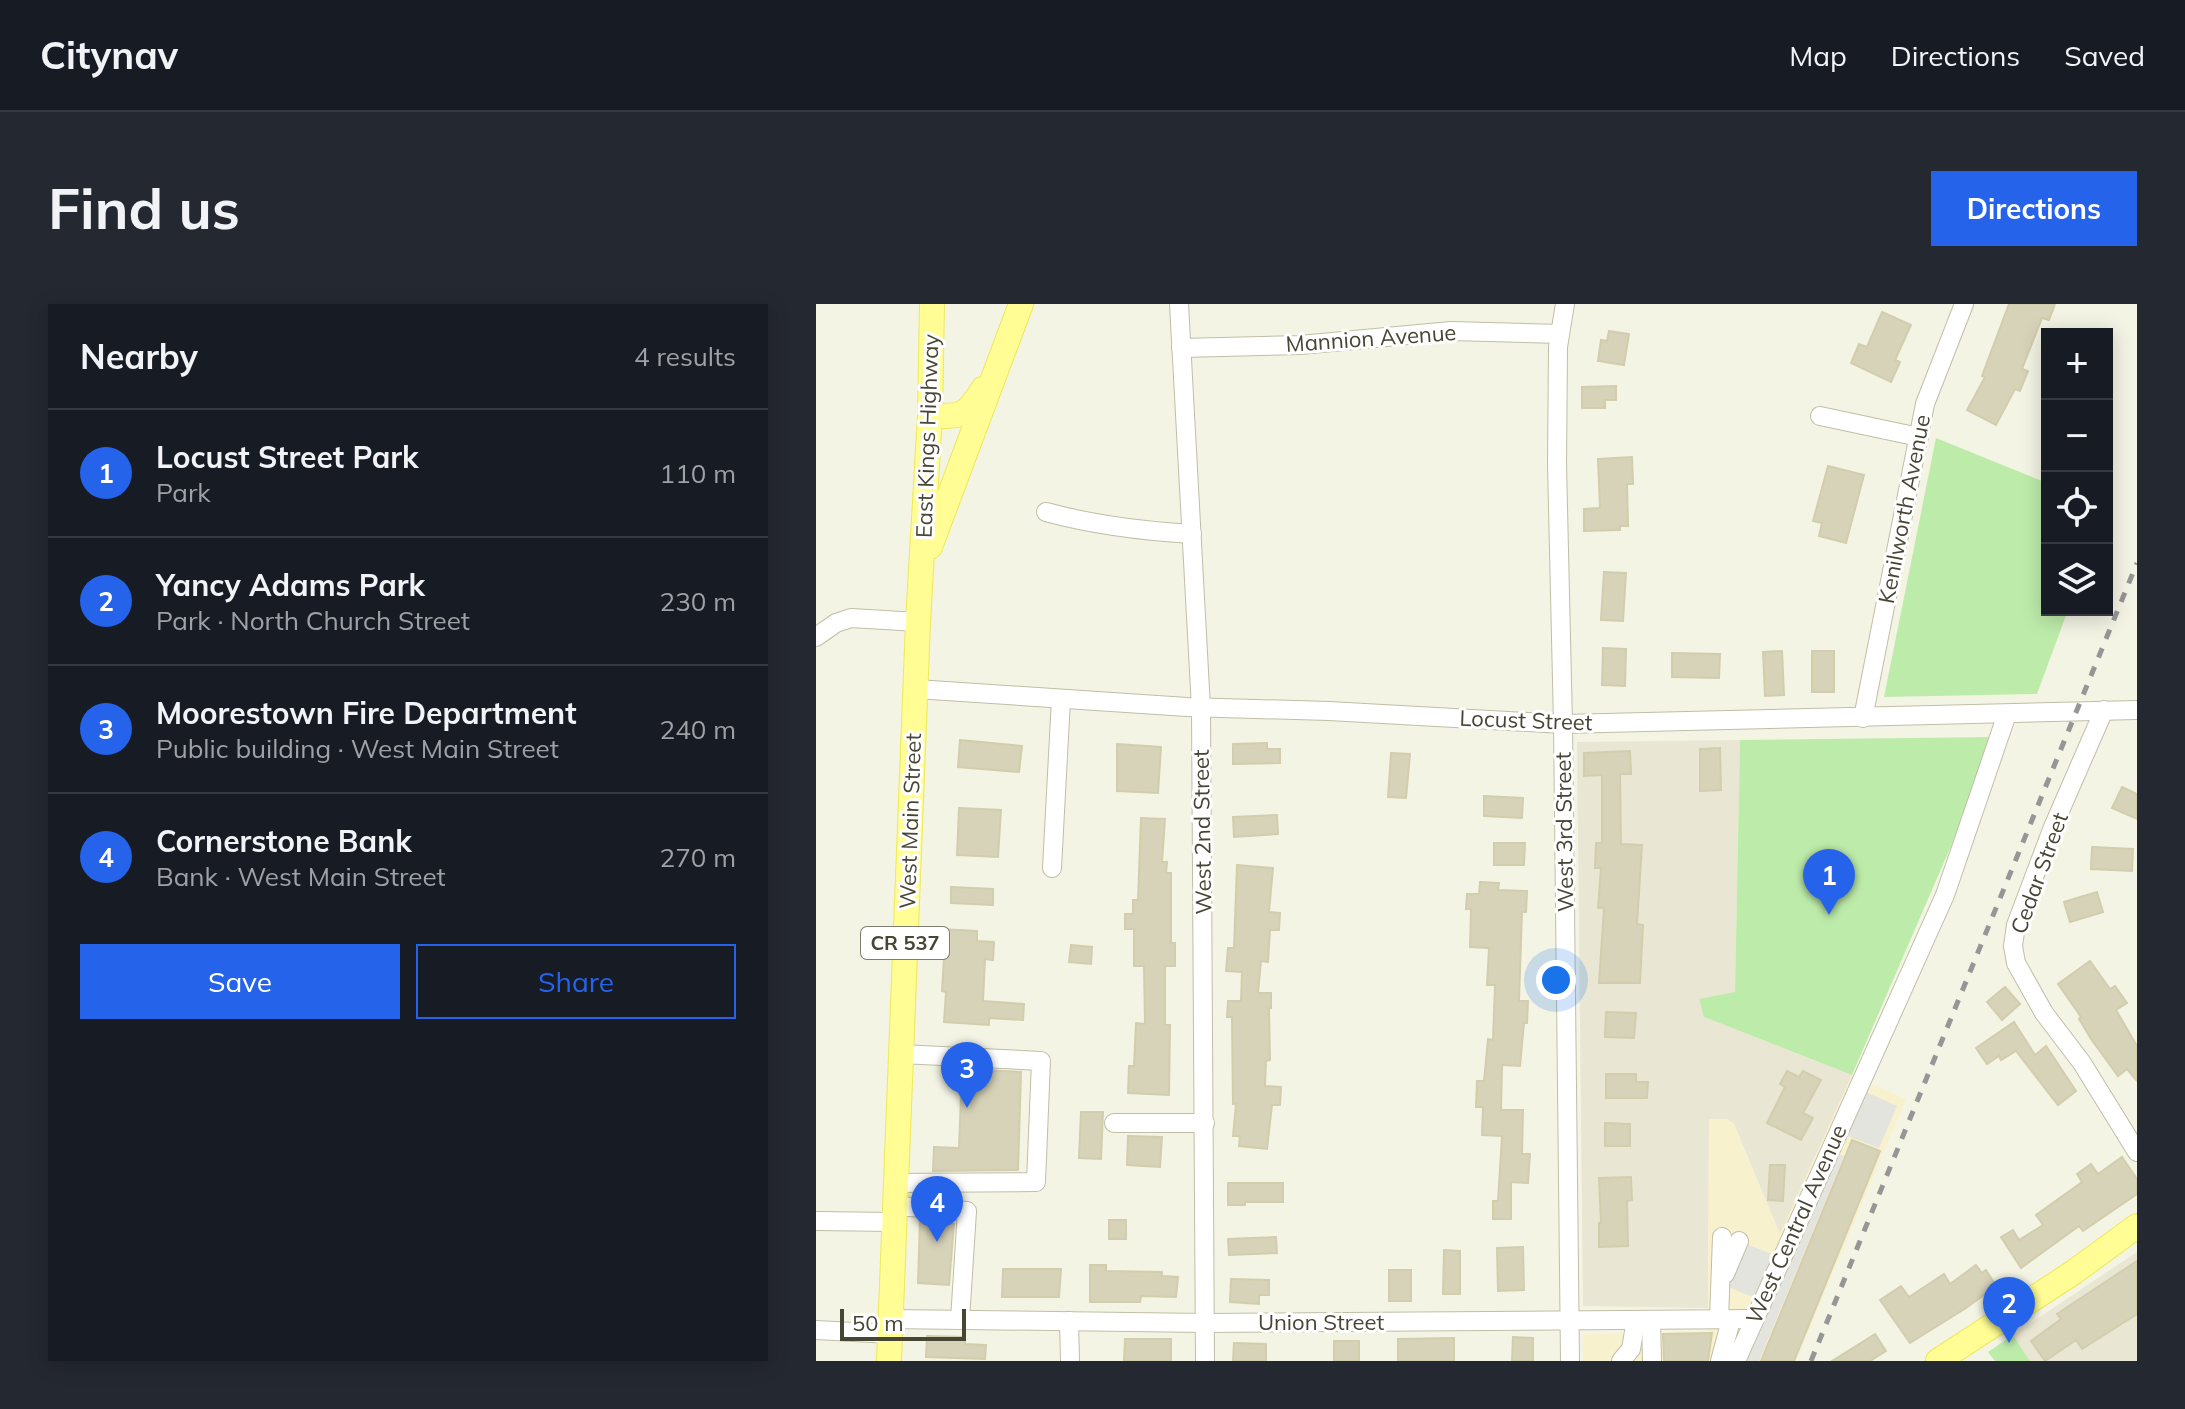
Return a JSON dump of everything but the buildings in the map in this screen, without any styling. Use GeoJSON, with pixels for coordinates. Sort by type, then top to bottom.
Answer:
{"type":"FeatureCollection","features":[{"type":"Feature","properties":{"kind":"main road","name":"East Kings Highway"},"geometry":{"type":"LineString","coordinates":[[922,568],[932,304]]}},
{"type":"Feature","properties":{"kind":"main road","name":"CR 537"},"geometry":{"type":"LineString","coordinates":[[922,568],[1021,304]]}},
{"type":"Feature","properties":{"kind":"main road","name":"CR 537"},"geometry":{"type":"LineString","coordinates":[[930,415],[949,417],[970,410],[995,373]]}},
{"type":"Feature","properties":{"kind":"main road","name":"West Main Street"},"geometry":{"type":"LineString","coordinates":[[889,1361],[922,568]]}},
{"type":"Feature","properties":{"kind":"main road"},"geometry":{"type":"LineString","coordinates":[[1938,1361],[2074,1272],[2137,1226]]}},
{"type":"Feature","properties":{"kind":"street","name":"West 2nd Street"},"geometry":{"type":"LineString","coordinates":[[1179,304],[1201,708],[1205,1361]]}},
{"type":"Feature","properties":{"kind":"street","name":"West 3rd Street"},"geometry":{"type":"LineString","coordinates":[[1565,304],[1560,334],[1557,464],[1570,1361]]}},
{"type":"Feature","properties":{"kind":"street","name":"Kenilworth Avenue"},"geometry":{"type":"LineString","coordinates":[[1863,718],[1925,404],[1964,304]]}},
{"type":"Feature","properties":{"kind":"street","name":"Mannion Avenue"},"geometry":{"type":"LineString","coordinates":[[1181,348],[1300,345],[1451,331],[1560,334]]}},
{"type":"Feature","properties":{"kind":"street"},"geometry":{"type":"LineString","coordinates":[[1820,416],[1919,437]]}},
{"type":"Feature","properties":{"kind":"street"},"geometry":{"type":"LineString","coordinates":[[1046,512],[1072,520],[1192,534]]}},
{"type":"Feature","properties":{"kind":"street"},"geometry":{"type":"LineString","coordinates":[[816,637],[836,623],[851,618],[918,622]]}},
{"type":"Feature","properties":{"kind":"street","name":"Locust Street"},"geometry":{"type":"LineString","coordinates":[[916,689],[1201,708],[1329,711],[1563,724],[2137,710]]}},
{"type":"Feature","properties":{"kind":"street"},"geometry":{"type":"LineString","coordinates":[[1052,868],[1061,699]]}},
{"type":"Feature","properties":{"kind":"street","name":"Cedar Street"},"geometry":{"type":"LineString","coordinates":[[2104,710],[2053,827],[2016,925],[2013,946],[2016,963],[2044,1013],[2082,1063],[2137,1152]]}},
{"type":"Feature","properties":{"kind":"street","name":"West Central Avenue"},"geometry":{"type":"LineString","coordinates":[[1736,1361],[1945,895],[2007,714]]}},
{"type":"Feature","properties":{"kind":"street"},"geometry":{"type":"LineString","coordinates":[[816,1221],[895,1204],[1036,1182],[1041,1061],[901,1054]]}},
{"type":"Feature","properties":{"kind":"street"},"geometry":{"type":"LineString","coordinates":[[1114,1123],[1205,1123]]}},
{"type":"Feature","properties":{"kind":"street"},"geometry":{"type":"LineString","coordinates":[[895,1204],[967,1211],[960,1320]]}},
{"type":"Feature","properties":{"kind":"street"},"geometry":{"type":"LineString","coordinates":[[1720,1361],[1725,1320],[1721,1284],[1731,1239]]}},
{"type":"Feature","properties":{"kind":"street","name":"Union Street"},"geometry":{"type":"LineString","coordinates":[[816,1330],[960,1320],[1205,1323],[1753,1319]]}},
{"type":"Feature","properties":{"kind":"street"},"geometry":{"type":"LineString","coordinates":[[1621,1361],[1631,1349],[1644,1320]]}},
{"type":"Feature","properties":{"kind":"street"},"geometry":{"type":"LineString","coordinates":[[1644,1320],[1652,1361]]}},
{"type":"Feature","properties":{"kind":"street"},"geometry":{"type":"LineString","coordinates":[[1069,1321],[1070,1361]]}},
{"type":"Feature","properties":{"kind":"shaded area"},"geometry":{"type":"Polygon","coordinates":[[[1740,740],[1735,993],[1704,1017],[1852,1075],[1780,1235],[1734,1124],[1709,1119],[1708,1308],[1583,1306],[1577,742],[1740,740]]]}},
{"type":"Feature","properties":{"kind":"shaded area"},"geometry":{"type":"Polygon","coordinates":[[[1852,1075],[1906,1099],[1796,1361],[1583,1361],[1583,1334],[1708,1331],[1709,1119],[1727,1119],[1734,1124],[1780,1234],[1852,1075]]]}},
{"type":"Feature","properties":{"kind":"shaded area"},"geometry":{"type":"Polygon","coordinates":[[[1857,1088],[1897,1106],[1879,1148],[1837,1132],[1857,1088]]]}},
{"type":"Feature","properties":{"kind":"shaded area"},"geometry":{"type":"Polygon","coordinates":[[[1829,1150],[1844,1156],[1759,1361],[1736,1361],[1762,1301],[1721,1284],[1739,1241],[1781,1258],[1829,1150]]]}},
{"type":"Feature","properties":{"kind":"shaded area"},"geometry":{"type":"Polygon","coordinates":[[[2137,1252],[2137,1361],[2030,1361],[2013,1335],[2137,1252]]]}},
{"type":"Feature","properties":{"kind":"green space"},"geometry":{"type":"Polygon","coordinates":[[[1936,438],[2041,481],[2041,616],[2066,616],[2037,694],[1884,697],[1936,438]]]}},
{"type":"Feature","properties":{"kind":"green space"},"geometry":{"type":"Polygon","coordinates":[[[1994,737],[1954,839],[1852,1075],[1704,1017],[1699,999],[1735,992],[1740,740],[1994,737]]]}},
{"type":"Feature","properties":{"kind":"green space"},"geometry":{"type":"Polygon","coordinates":[[[2013,1335],[2030,1361],[1995,1361],[1988,1352],[2013,1335]]]}},
{"type":"Feature","properties":{"kind":"railway"},"geometry":{"type":"LineString","coordinates":[[1811,1361],[2137,563]]}},
{"type":"Feature","properties":{"kind":"place","name":"Locust Street Park"},"geometry":{"type":"Point","coordinates":[1829,915]}},
{"type":"Feature","properties":{"kind":"place","name":"Moorestown Fire Department"},"geometry":{"type":"Point","coordinates":[967,1108]}},
{"type":"Feature","properties":{"kind":"place","name":"Cornerstone Bank"},"geometry":{"type":"Point","coordinates":[937,1242]}},
{"type":"Feature","properties":{"kind":"place","name":"Yancy Adams Park"},"geometry":{"type":"Point","coordinates":[2009,1343]}}]}
